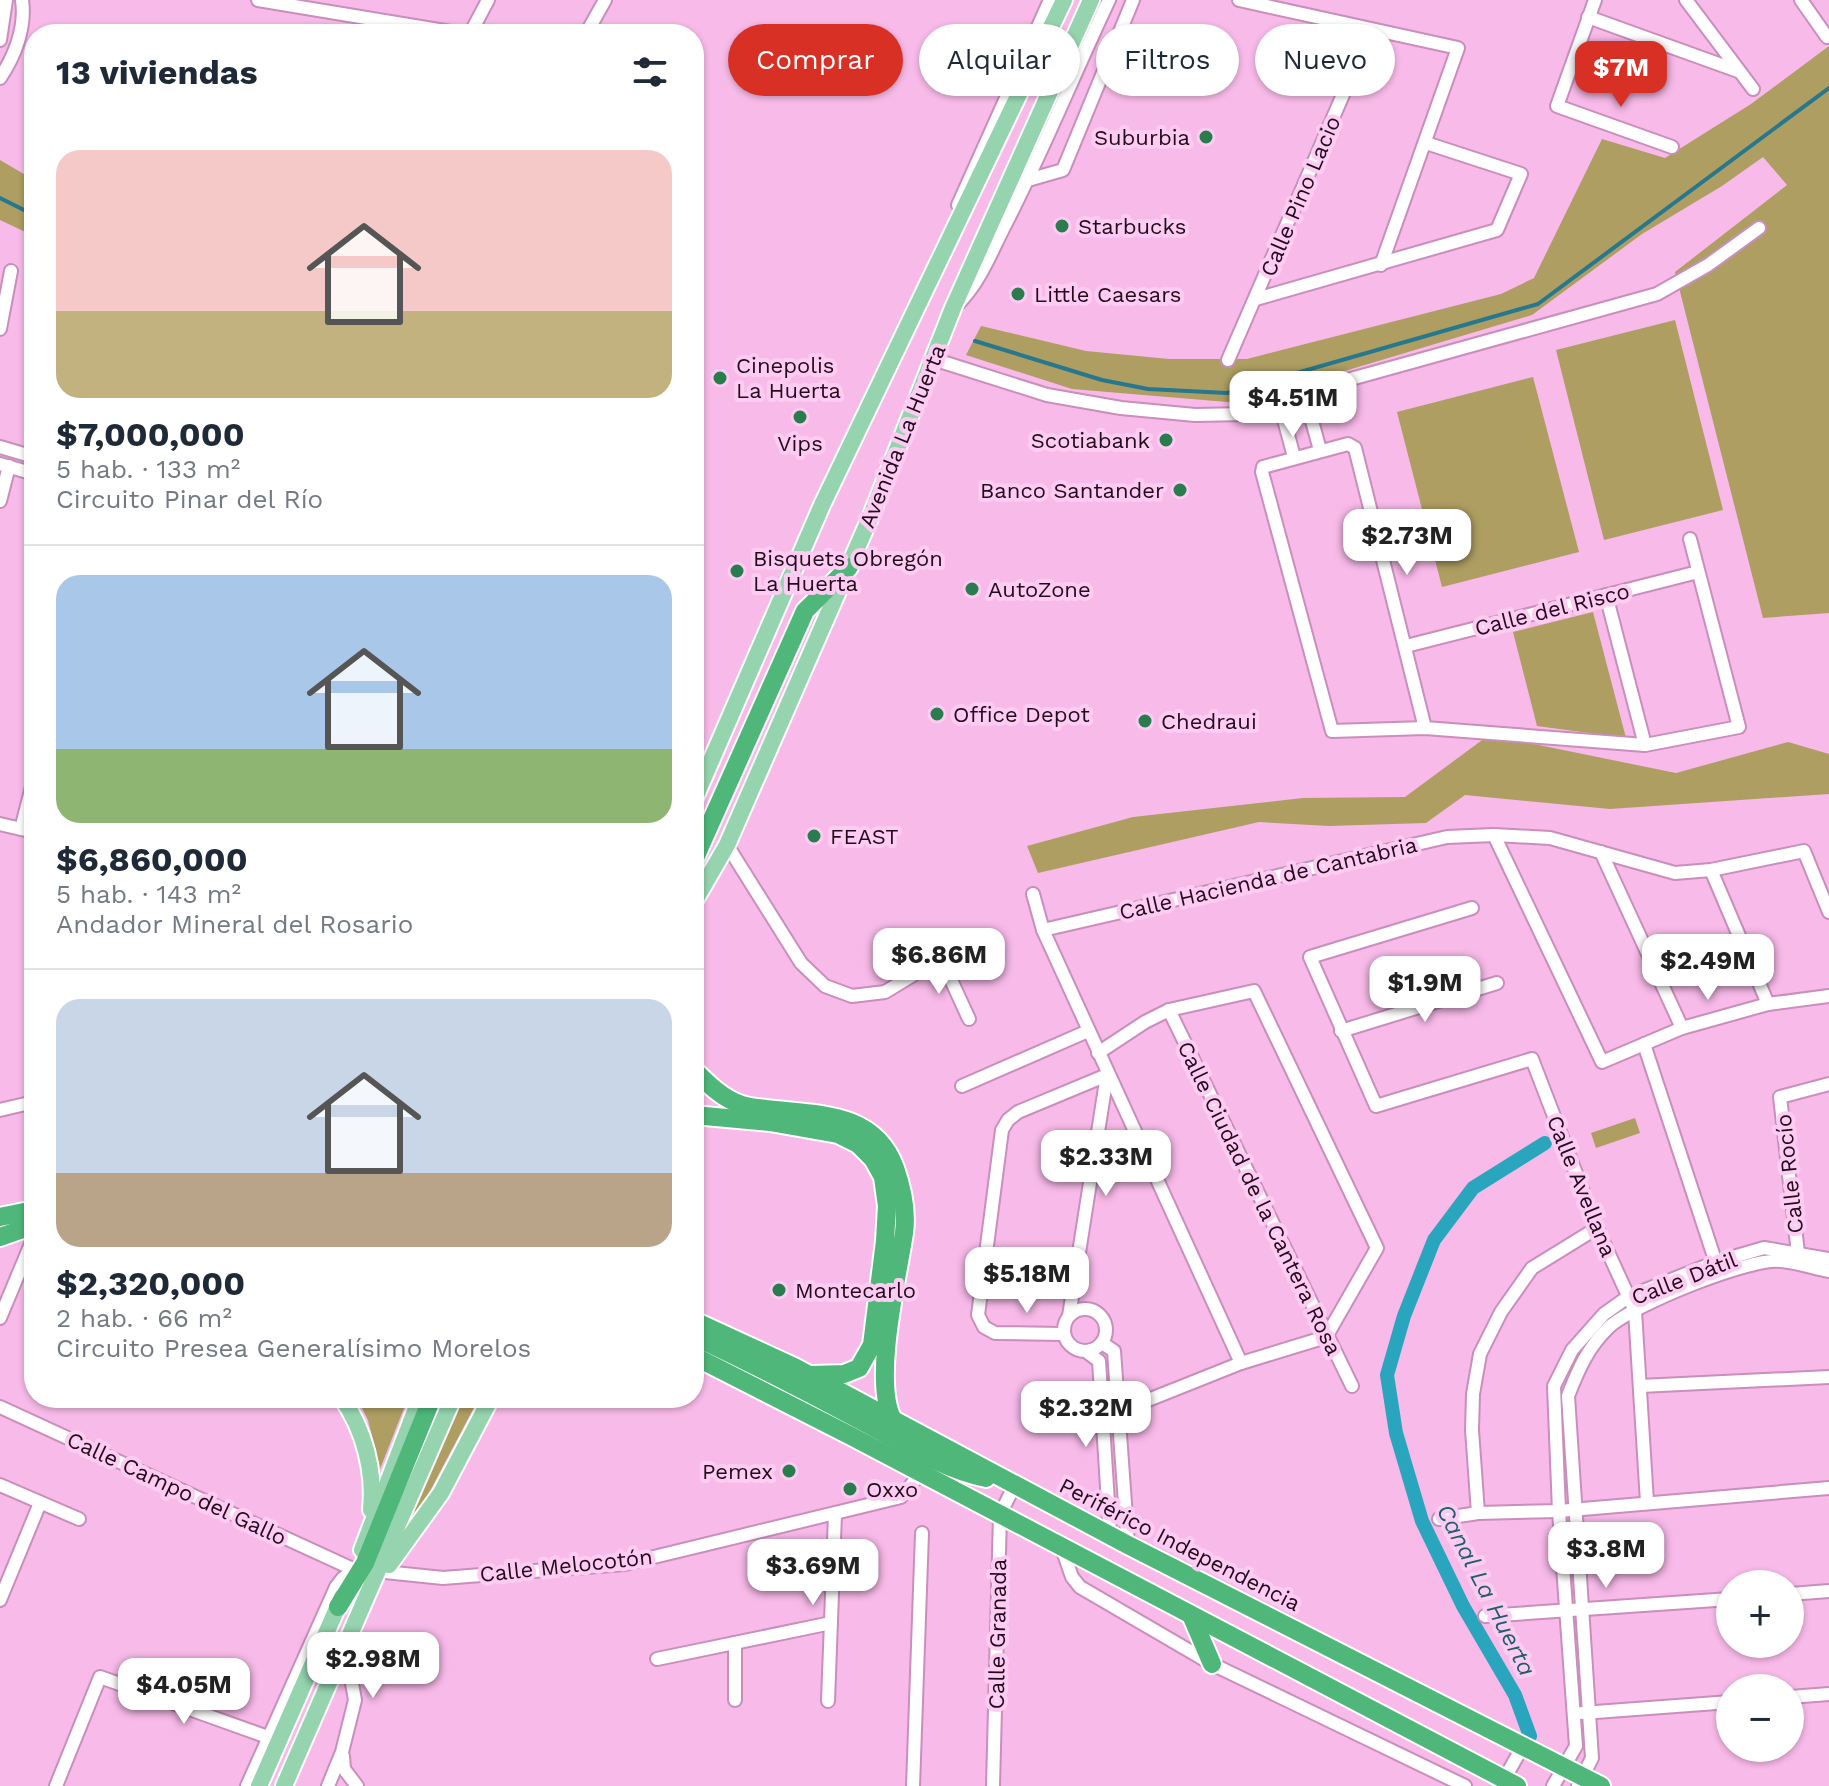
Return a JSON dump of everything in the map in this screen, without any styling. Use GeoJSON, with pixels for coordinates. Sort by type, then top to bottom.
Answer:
{"type":"FeatureCollection","features":[{"type":"Feature","properties":{"kind":"highway"},"geometry":{"type":"LineString","coordinates":[[704,838],[805,611],[849,567]]}},
{"type":"Feature","properties":{"kind":"highway"},"geometry":{"type":"LineString","coordinates":[[704,1080],[713,1089],[743,1106],[843,1118],[862,1125],[877,1138],[892,1159],[900,1183],[905,1220],[885,1362],[885,1404],[892,1418]]}},
{"type":"Feature","properties":{"kind":"highway"},"geometry":{"type":"LineString","coordinates":[[704,1116],[770,1122],[838,1134],[858,1144],[873,1159],[883,1177],[886,1229],[872,1345],[859,1368],[844,1374],[810,1375]]}},
{"type":"Feature","properties":{"kind":"highway"},"geometry":{"type":"LineString","coordinates":[[0,1217],[24,1212]]}},
{"type":"Feature","properties":{"kind":"highway"},"geometry":{"type":"LineString","coordinates":[[0,1237],[24,1235]]}},
{"type":"Feature","properties":{"kind":"highway"},"geometry":{"type":"LineString","coordinates":[[0,1246],[24,1238]]}},
{"type":"Feature","properties":{"kind":"highway","name":"Periférico Independencia"},"geometry":{"type":"LineString","coordinates":[[704,1326],[810,1375],[1128,1545],[1564,1766],[1581,1781],[1601,1786]]}},
{"type":"Feature","properties":{"kind":"highway"},"geometry":{"type":"LineString","coordinates":[[704,1341],[934,1460],[969,1474],[1009,1483]]}},
{"type":"Feature","properties":{"kind":"highway"},"geometry":{"type":"LineString","coordinates":[[704,1363],[921,1473],[1507,1784]]}},
{"type":"Feature","properties":{"kind":"highway"},"geometry":{"type":"LineString","coordinates":[[338,1607],[365,1563],[428,1408]]}},
{"type":"Feature","properties":{"kind":"highway"},"geometry":{"type":"LineString","coordinates":[[1191,1615],[1212,1664]]}},
{"type":"Feature","properties":{"kind":"main road","name":"Avenida La Huerta"},"geometry":{"type":"LineString","coordinates":[[704,777],[822,505],[1064,0]]}},
{"type":"Feature","properties":{"kind":"main road","name":"Avenida La Huerta"},"geometry":{"type":"LineString","coordinates":[[704,884],[727,845],[849,567],[953,308],[1091,0]]}},
{"type":"Feature","properties":{"kind":"main road"},"geometry":{"type":"LineString","coordinates":[[349,1408],[363,1440],[370,1467],[372,1498],[369,1529]]}},
{"type":"Feature","properties":{"kind":"main road"},"geometry":{"type":"LineString","coordinates":[[259,1786],[274,1739],[355,1570],[416,1408]]}},
{"type":"Feature","properties":{"kind":"main road"},"geometry":{"type":"LineString","coordinates":[[284,1786],[449,1408]]}},
{"type":"Feature","properties":{"kind":"main road"},"geometry":{"type":"LineString","coordinates":[[363,1607],[441,1493],[486,1408]]}},
{"type":"Feature","properties":{"kind":"street"},"geometry":{"type":"LineString","coordinates":[[258,0],[403,24]]}},
{"type":"Feature","properties":{"kind":"street"},"geometry":{"type":"LineString","coordinates":[[475,24],[488,0]]}},
{"type":"Feature","properties":{"kind":"street"},"geometry":{"type":"LineString","coordinates":[[592,24],[605,0]]}},
{"type":"Feature","properties":{"kind":"street"},"geometry":{"type":"LineString","coordinates":[[950,240],[959,201],[1050,0]]}},
{"type":"Feature","properties":{"kind":"street"},"geometry":{"type":"LineString","coordinates":[[953,308],[969,293],[982,271],[1028,180],[1109,0]]}},
{"type":"Feature","properties":{"kind":"street"},"geometry":{"type":"LineString","coordinates":[[1028,180],[1063,170],[1133,0]]}},
{"type":"Feature","properties":{"kind":"street"},"geometry":{"type":"LineString","coordinates":[[1239,0],[1345,24]]}},
{"type":"Feature","properties":{"kind":"street"},"geometry":{"type":"LineString","coordinates":[[1595,0],[1557,106],[1672,147]]}},
{"type":"Feature","properties":{"kind":"street"},"geometry":{"type":"LineString","coordinates":[[1686,0],[1753,89]]}},
{"type":"Feature","properties":{"kind":"street"},"geometry":{"type":"LineString","coordinates":[[1801,0],[1827,37]]}},
{"type":"Feature","properties":{"kind":"street"},"geometry":{"type":"LineString","coordinates":[[0,40],[6,4],[23,5],[19,40],[0,78]]}},
{"type":"Feature","properties":{"kind":"street"},"geometry":{"type":"LineString","coordinates":[[1588,17],[1738,71]]}},
{"type":"Feature","properties":{"kind":"street"},"geometry":{"type":"LineString","coordinates":[[1381,265],[1458,48],[1395,35]]}},
{"type":"Feature","properties":{"kind":"street","name":"Calle Pino Lacio"},"geometry":{"type":"LineString","coordinates":[[1228,360],[1343,96]]}},
{"type":"Feature","properties":{"kind":"street"},"geometry":{"type":"LineString","coordinates":[[1256,299],[1497,230],[1521,174],[1426,143]]}},
{"type":"Feature","properties":{"kind":"street"},"geometry":{"type":"LineString","coordinates":[[933,359],[1047,395],[1121,408],[1195,415],[1247,414],[1304,392],[1657,294],[1708,265],[1759,228]]}},
{"type":"Feature","properties":{"kind":"street"},"geometry":{"type":"LineString","coordinates":[[0,329],[11,271]]}},
{"type":"Feature","properties":{"kind":"street"},"geometry":{"type":"LineString","coordinates":[[1304,392],[1320,450]]}},
{"type":"Feature","properties":{"kind":"street"},"geometry":{"type":"LineString","coordinates":[[1279,401],[1294,457]]}},
{"type":"Feature","properties":{"kind":"street"},"geometry":{"type":"LineString","coordinates":[[1425,728],[1352,445],[1320,450],[1267,465],[1262,472],[1332,731],[1425,728],[1645,745],[1739,727],[1690,539]]}},
{"type":"Feature","properties":{"kind":"street"},"geometry":{"type":"LineString","coordinates":[[0,447],[24,454]]}},
{"type":"Feature","properties":{"kind":"street"},"geometry":{"type":"LineString","coordinates":[[0,501],[4,465],[24,471]]}},
{"type":"Feature","properties":{"kind":"street","name":"Calle del Risco"},"geometry":{"type":"LineString","coordinates":[[1406,646],[1698,572]]}},
{"type":"Feature","properties":{"kind":"street"},"geometry":{"type":"LineString","coordinates":[[1606,595],[1645,745]]}},
{"type":"Feature","properties":{"kind":"street"},"geometry":{"type":"LineString","coordinates":[[0,824],[24,829]]}},
{"type":"Feature","properties":{"kind":"street"},"geometry":{"type":"LineString","coordinates":[[1494,835],[1602,1062],[1682,1028],[1768,1004],[1829,996]]}},
{"type":"Feature","properties":{"kind":"street","name":"Calle Hacienda de Cantabria"},"geometry":{"type":"LineString","coordinates":[[1043,930],[1447,837],[1494,835],[1550,838],[1675,873],[1711,870],[1804,851],[1829,912]]}},
{"type":"Feature","properties":{"kind":"street"},"geometry":{"type":"LineString","coordinates":[[727,845],[801,963],[825,986],[852,996],[885,992],[941,958],[956,941]]}},
{"type":"Feature","properties":{"kind":"street"},"geometry":{"type":"LineString","coordinates":[[1601,852],[1682,1028]]}},
{"type":"Feature","properties":{"kind":"street"},"geometry":{"type":"LineString","coordinates":[[1711,870],[1768,1004]]}},
{"type":"Feature","properties":{"kind":"street"},"geometry":{"type":"LineString","coordinates":[[1033,894],[1043,930],[1107,1075],[1241,1363]]}},
{"type":"Feature","properties":{"kind":"street"},"geometry":{"type":"LineString","coordinates":[[1472,908],[1310,957],[1341,1031],[1497,983]]}},
{"type":"Feature","properties":{"kind":"street"},"geometry":{"type":"LineString","coordinates":[[941,958],[969,1019]]}},
{"type":"Feature","properties":{"kind":"street"},"geometry":{"type":"LineString","coordinates":[[1098,1053],[1169,1010],[1254,991],[1377,1248],[1326,1337],[1241,1363],[1118,1412]]}},
{"type":"Feature","properties":{"kind":"street","name":"Calle Ciudad de la Cantera Rosa"},"geometry":{"type":"LineString","coordinates":[[1169,1010],[1352,1386]]}},
{"type":"Feature","properties":{"kind":"street"},"geometry":{"type":"LineString","coordinates":[[962,1086],[1088,1031]]}},
{"type":"Feature","properties":{"kind":"street","name":"Calle Avellana"},"geometry":{"type":"LineString","coordinates":[[1341,1031],[1376,1106],[1532,1059],[1597,1228],[1635,1311],[1647,1502]]}},
{"type":"Feature","properties":{"kind":"street"},"geometry":{"type":"LineString","coordinates":[[1644,1044],[1718,1269]]}},
{"type":"Feature","properties":{"kind":"street"},"geometry":{"type":"LineString","coordinates":[[1063,1334],[1069,1316],[1107,1075]]}},
{"type":"Feature","properties":{"kind":"street"},"geometry":{"type":"LineString","coordinates":[[1063,1334],[995,1333],[984,1327],[978,1315],[1002,1130],[1018,1112],[1107,1075]]}},
{"type":"Feature","properties":{"kind":"street","name":"Calle Rocío"},"geometry":{"type":"LineString","coordinates":[[1798,1253],[1780,1097],[1829,1084]]}},
{"type":"Feature","properties":{"kind":"street"},"geometry":{"type":"LineString","coordinates":[[0,1110],[24,1104]]}},
{"type":"Feature","properties":{"kind":"street"},"geometry":{"type":"LineString","coordinates":[[1478,1513],[1472,1430],[1473,1394],[1480,1354],[1501,1312],[1532,1268],[1597,1228]]}},
{"type":"Feature","properties":{"kind":"street","name":"Calle Dátil"},"geometry":{"type":"LineString","coordinates":[[1581,1781],[1592,1758],[1568,1396],[1582,1359],[1610,1326],[1661,1296],[1764,1248],[1829,1259]]}},
{"type":"Feature","properties":{"kind":"street"},"geometry":{"type":"LineString","coordinates":[[0,1318],[24,1259]]}},
{"type":"Feature","properties":{"kind":"street","name":"Calle Dátil"},"geometry":{"type":"LineString","coordinates":[[1553,1786],[1576,1746],[1559,1511],[1554,1386],[1572,1350],[1604,1314],[1628,1297],[1718,1269],[1780,1261],[1829,1271]]}},
{"type":"Feature","properties":{"kind":"street"},"geometry":{"type":"LineString","coordinates":[[1069,1316],[1081,1309],[1095,1312],[1104,1323],[1102,1343],[1087,1352]]}},
{"type":"Feature","properties":{"kind":"street"},"geometry":{"type":"LineString","coordinates":[[1063,1334],[1074,1349],[1087,1352],[1099,1361],[1110,1534]]}},
{"type":"Feature","properties":{"kind":"street"},"geometry":{"type":"LineString","coordinates":[[1102,1343],[1114,1351],[1128,1545]]}},
{"type":"Feature","properties":{"kind":"street"},"geometry":{"type":"LineString","coordinates":[[1640,1386],[1829,1377]]}},
{"type":"Feature","properties":{"kind":"street","name":"Calle Campo del Gallo"},"geometry":{"type":"LineString","coordinates":[[0,1407],[355,1570]]}},
{"type":"Feature","properties":{"kind":"street"},"geometry":{"type":"LineString","coordinates":[[1103,1436],[1120,1434]]}},
{"type":"Feature","properties":{"kind":"street","name":"Calle Melocotón"},"geometry":{"type":"LineString","coordinates":[[385,1572],[443,1578],[625,1564],[901,1497],[921,1473]]}},
{"type":"Feature","properties":{"kind":"street","name":"Calle Granada"},"geometry":{"type":"LineString","coordinates":[[993,1786],[1000,1515],[1009,1483]]}},
{"type":"Feature","properties":{"kind":"street"},"geometry":{"type":"LineString","coordinates":[[0,1485],[79,1519]]}},
{"type":"Feature","properties":{"kind":"street"},"geometry":{"type":"LineString","coordinates":[[1439,1519],[1478,1513],[1559,1511],[1829,1488]]}},
{"type":"Feature","properties":{"kind":"street"},"geometry":{"type":"LineString","coordinates":[[0,1600],[5,1575],[40,1503]]}},
{"type":"Feature","properties":{"kind":"street"},"geometry":{"type":"LineString","coordinates":[[828,1701],[835,1514]]}},
{"type":"Feature","properties":{"kind":"street"},"geometry":{"type":"LineString","coordinates":[[913,1786],[922,1533]]}},
{"type":"Feature","properties":{"kind":"street"},"geometry":{"type":"LineString","coordinates":[[1062,1548],[1072,1577],[1080,1587],[1212,1664],[1465,1786]]}},
{"type":"Feature","properties":{"kind":"street"},"geometry":{"type":"LineString","coordinates":[[247,1786],[274,1739],[336,1587],[355,1570]]}},
{"type":"Feature","properties":{"kind":"street"},"geometry":{"type":"LineString","coordinates":[[1804,1593],[1829,1591]]}},
{"type":"Feature","properties":{"kind":"street"},"geometry":{"type":"LineString","coordinates":[[1485,1616],[1716,1600]]}},
{"type":"Feature","properties":{"kind":"street"},"geometry":{"type":"LineString","coordinates":[[657,1659],[831,1623]]}},
{"type":"Feature","properties":{"kind":"street"},"geometry":{"type":"LineString","coordinates":[[735,1643],[735,1700]]}},
{"type":"Feature","properties":{"kind":"street"},"geometry":{"type":"LineString","coordinates":[[328,1786],[342,1752],[355,1700],[345,1645]]}},
{"type":"Feature","properties":{"kind":"street"},"geometry":{"type":"LineString","coordinates":[[56,1786],[100,1677],[274,1739]]}},
{"type":"Feature","properties":{"kind":"street"},"geometry":{"type":"LineString","coordinates":[[1804,1696],[1829,1694]]}},
{"type":"Feature","properties":{"kind":"street"},"geometry":{"type":"LineString","coordinates":[[1574,1714],[1716,1703]]}},
{"type":"Feature","properties":{"kind":"street"},"geometry":{"type":"LineString","coordinates":[[1507,1784],[1523,1746]]}},
{"type":"Feature","properties":{"kind":"street"},"geometry":{"type":"LineString","coordinates":[[342,1752],[344,1769],[357,1786]]}},
{"type":"Feature","properties":{"kind":"shaded area"},"geometry":{"type":"Polygon","coordinates":[[[1829,46],[1829,613],[1763,618],[1675,272],[1787,185],[1763,157],[1722,186],[1642,234],[1532,315],[1318,379],[1251,404],[1072,389],[966,355],[981,326],[1086,351],[1169,359],[1247,359],[1501,294],[1534,278],[1602,139],[1665,158],[1751,104],[1829,46]]]}},
{"type":"Feature","properties":{"kind":"shaded area"},"geometry":{"type":"Polygon","coordinates":[[[0,160],[24,174],[24,231],[0,220],[0,160]]]}},
{"type":"Feature","properties":{"kind":"shaded area"},"geometry":{"type":"Polygon","coordinates":[[[1675,320],[1723,510],[1604,540],[1556,350],[1675,320]]]}},
{"type":"Feature","properties":{"kind":"shaded area"},"geometry":{"type":"Polygon","coordinates":[[[1533,377],[1579,552],[1442,587],[1397,412],[1533,377]]]}},
{"type":"Feature","properties":{"kind":"shaded area"},"geometry":{"type":"Polygon","coordinates":[[[1593,612],[1626,738],[1537,726],[1513,632],[1593,612]]]}},
{"type":"Feature","properties":{"kind":"shaded area"},"geometry":{"type":"Polygon","coordinates":[[[1489,735],[1676,773],[1788,742],[1829,754],[1829,794],[1610,809],[1465,795],[1426,823],[1329,826],[1259,822],[1038,873],[1027,846],[1133,817],[1303,798],[1405,797],[1489,735]]]}},
{"type":"Feature","properties":{"kind":"shaded area"},"geometry":{"type":"Polygon","coordinates":[[[1635,1118],[1640,1133],[1596,1148],[1591,1133],[1635,1118]]]}},
{"type":"Feature","properties":{"kind":"shaded area"},"geometry":{"type":"Polygon","coordinates":[[[362,1408],[404,1408],[380,1469],[362,1408]]]}},
{"type":"Feature","properties":{"kind":"shaded area"},"geometry":{"type":"Polygon","coordinates":[[[457,1408],[474,1408],[421,1508],[406,1521],[457,1408]]]}},
{"type":"Feature","properties":{"kind":"waterway"},"geometry":{"type":"LineString","coordinates":[[975,341],[1102,380],[1148,389],[1227,393],[1538,304],[1829,88]]}},
{"type":"Feature","properties":{"kind":"waterway"},"geometry":{"type":"LineString","coordinates":[[0,198],[24,210]]}},
{"type":"Feature","properties":{"kind":"waterway","name":"Canal La Huerta"},"geometry":{"type":"LineString","coordinates":[[1530,1736],[1515,1695],[1463,1606],[1422,1521],[1396,1433],[1387,1375],[1404,1316],[1434,1240],[1473,1188],[1545,1143]]}},
{"type":"Feature","properties":{"kind":"place","name":"Suburbia"},"geometry":{"type":"Point","coordinates":[1206,137]}},
{"type":"Feature","properties":{"kind":"place","name":"Starbucks"},"geometry":{"type":"Point","coordinates":[1062,226]}},
{"type":"Feature","properties":{"kind":"place","name":"Little Caesars"},"geometry":{"type":"Point","coordinates":[1018,294]}},
{"type":"Feature","properties":{"kind":"place","name":"Cinepolis La Huerta"},"geometry":{"type":"Point","coordinates":[720,378]}},
{"type":"Feature","properties":{"kind":"place","name":"Vips"},"geometry":{"type":"Point","coordinates":[800,417]}},
{"type":"Feature","properties":{"kind":"place","name":"Scotiabank"},"geometry":{"type":"Point","coordinates":[1166,440]}},
{"type":"Feature","properties":{"kind":"place","name":"Banco Santander"},"geometry":{"type":"Point","coordinates":[1180,490]}},
{"type":"Feature","properties":{"kind":"place","name":"Bisquets Obregón La Huerta"},"geometry":{"type":"Point","coordinates":[737,571]}},
{"type":"Feature","properties":{"kind":"place","name":"AutoZone"},"geometry":{"type":"Point","coordinates":[972,589]}},
{"type":"Feature","properties":{"kind":"place","name":"Office Depot"},"geometry":{"type":"Point","coordinates":[937,714]}},
{"type":"Feature","properties":{"kind":"place","name":"Chedraui"},"geometry":{"type":"Point","coordinates":[1145,721]}},
{"type":"Feature","properties":{"kind":"place","name":"FEAST"},"geometry":{"type":"Point","coordinates":[814,836]}},
{"type":"Feature","properties":{"kind":"place","name":"Montecarlo"},"geometry":{"type":"Point","coordinates":[779,1290]}},
{"type":"Feature","properties":{"kind":"place","name":"Pemex"},"geometry":{"type":"Point","coordinates":[789,1471]}},
{"type":"Feature","properties":{"kind":"place","name":"Oxxo"},"geometry":{"type":"Point","coordinates":[850,1489]}}]}
